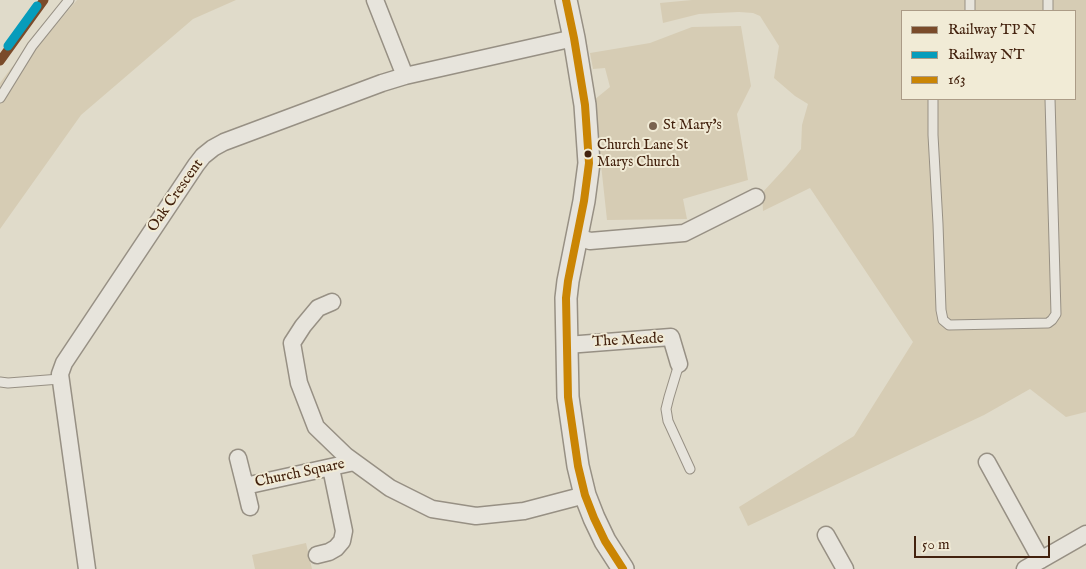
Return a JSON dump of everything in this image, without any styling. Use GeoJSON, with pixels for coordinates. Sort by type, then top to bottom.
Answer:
{"type":"FeatureCollection","features":[{"type":"Feature","properties":{"kind":"street"},"geometry":{"type":"LineString","coordinates":[[376,0],[405,76]]}},
{"type":"Feature","properties":{"kind":"street"},"geometry":{"type":"LineString","coordinates":[[566,0],[585,105],[589,163],[566,298],[568,397],[578,466],[585,495],[605,541],[623,569]]}},
{"type":"Feature","properties":{"kind":"street","name":"Oak Crescent"},"geometry":{"type":"LineString","coordinates":[[87,569],[60,374],[64,363],[190,173],[204,156],[224,142],[382,83],[405,76],[574,38]]}},
{"type":"Feature","properties":{"kind":"street"},"geometry":{"type":"LineString","coordinates":[[576,237],[590,240],[684,233],[756,197]]}},
{"type":"Feature","properties":{"kind":"street"},"geometry":{"type":"LineString","coordinates":[[332,302],[318,308],[292,343],[299,383],[316,427],[346,456],[390,488],[432,509],[476,516],[524,511],[585,495]]}},
{"type":"Feature","properties":{"kind":"street","name":"The Meade"},"geometry":{"type":"LineString","coordinates":[[567,345],[671,337],[679,364]]}},
{"type":"Feature","properties":{"kind":"street","name":"Church Square"},"geometry":{"type":"LineString","coordinates":[[238,458],[245,486],[354,462]]}},
{"type":"Feature","properties":{"kind":"street"},"geometry":{"type":"LineString","coordinates":[[987,462],[1041,560]]}},
{"type":"Feature","properties":{"kind":"street"},"geometry":{"type":"LineString","coordinates":[[317,555],[336,548],[342,541],[344,531],[331,468]]}},
{"type":"Feature","properties":{"kind":"street"},"geometry":{"type":"LineString","coordinates":[[245,486],[250,507]]}},
{"type":"Feature","properties":{"kind":"street"},"geometry":{"type":"LineString","coordinates":[[1024,569],[1086,534]]}},
{"type":"Feature","properties":{"kind":"street"},"geometry":{"type":"LineString","coordinates":[[826,535],[845,569]]}},
{"type":"Feature","properties":{"kind":"lane"},"geometry":{"type":"LineString","coordinates":[[0,98],[32,46],[69,0]]}},
{"type":"Feature","properties":{"kind":"lane"},"geometry":{"type":"LineString","coordinates":[[933,100],[941,310],[943,320],[949,325],[1048,323],[1056,314],[1050,100]]}},
{"type":"Feature","properties":{"kind":"lane","name":"The Meade"},"geometry":{"type":"LineString","coordinates":[[679,364],[666,409],[668,421],[690,469]]}},
{"type":"Feature","properties":{"kind":"lane"},"geometry":{"type":"LineString","coordinates":[[0,382],[60,379]]}},
{"type":"Feature","properties":{"kind":"shaded area"},"geometry":{"type":"Polygon","coordinates":[[[77,0],[236,0],[193,19],[81,115],[0,229],[0,83],[12,67],[43,40],[77,0]]]}},
{"type":"Feature","properties":{"kind":"shaded area"},"geometry":{"type":"Polygon","coordinates":[[[692,0],[1086,0],[1086,412],[1066,417],[1030,389],[984,415],[748,526],[739,507],[854,436],[913,342],[810,188],[763,211],[762,193],[801,149],[802,125],[808,104],[795,96],[774,78],[779,46],[760,16],[753,13],[739,12],[699,14],[663,23],[660,3],[692,0]]]}},
{"type":"Feature","properties":{"kind":"shaded area"},"geometry":{"type":"Polygon","coordinates":[[[741,26],[751,86],[737,114],[748,180],[683,199],[687,219],[607,220],[594,100],[610,87],[605,68],[593,69],[590,53],[650,43],[692,27],[741,26]]]}},
{"type":"Feature","properties":{"kind":"shaded area"},"geometry":{"type":"Polygon","coordinates":[[[306,543],[312,569],[255,569],[252,555],[306,543]]]}},
{"type":"Feature","properties":{"kind":"transit line"},"geometry":{"type":"LineString","coordinates":[[0,61],[44,0]]}},
{"type":"Feature","properties":{"kind":"transit line","name":"163"},"geometry":{"type":"LineString","coordinates":[[566,0],[585,105],[589,163],[566,298],[568,397],[578,466],[585,495],[605,541],[623,569]]}},
{"type":"Feature","properties":{"kind":"rail line","name":"NT"},"geometry":{"type":"LineString","coordinates":[[8,46],[37,6]]}},
{"type":"Feature","properties":{"kind":"place","name":"St Mary's"},"geometry":{"type":"Point","coordinates":[653,126]}},
{"type":"Feature","properties":{"kind":"place","name":"Church Lane St Marys Church"},"geometry":{"type":"Point","coordinates":[588,154]}}]}
